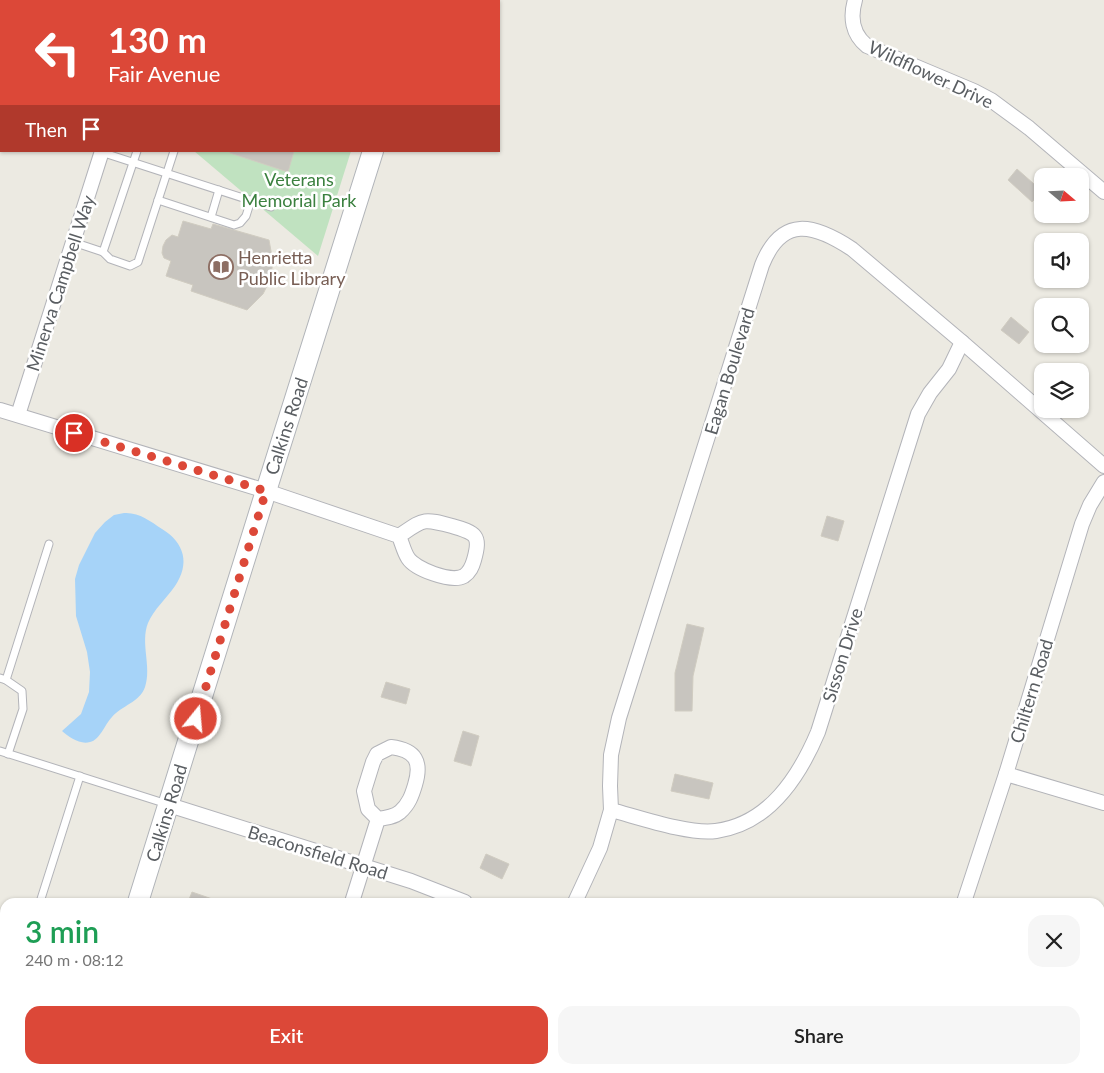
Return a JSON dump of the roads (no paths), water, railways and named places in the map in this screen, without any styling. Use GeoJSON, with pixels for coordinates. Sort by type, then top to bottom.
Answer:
{"type":"FeatureCollection","features":[{"type":"Feature","properties":{"kind":"main road","name":"Calkins Road"},"geometry":{"type":"LineString","coordinates":[[139,898],[373,152]]}},
{"type":"Feature","properties":{"kind":"street","name":"Wildflower Drive"},"geometry":{"type":"LineString","coordinates":[[855,0],[852,17],[855,31],[867,46],[992,100],[1029,128],[1104,192]]}},
{"type":"Feature","properties":{"kind":"street","name":"Minerva Campbell Way"},"geometry":{"type":"LineString","coordinates":[[18,415],[101,152]]}},
{"type":"Feature","properties":{"kind":"street","name":"Eagan Boulevard"},"geometry":{"type":"LineString","coordinates":[[577,898],[600,848],[611,810],[611,755],[619,718],[759,274],[768,250],[775,240],[786,232],[797,229],[809,229],[835,238],[852,249],[1104,466]]}},
{"type":"Feature","properties":{"kind":"street","name":"Sisson Drive"},"geometry":{"type":"LineString","coordinates":[[611,810],[692,830],[715,831],[740,825],[760,813],[779,798],[795,778],[808,756],[818,732],[918,414],[930,393],[949,369],[962,342]]}},
{"type":"Feature","properties":{"kind":"street"},"geometry":{"type":"LineString","coordinates":[[0,410],[266,491],[400,536]]}},
{"type":"Feature","properties":{"kind":"street","name":"Chiltern Road"},"geometry":{"type":"LineString","coordinates":[[965,898],[1006,774],[1082,524],[1090,505],[1104,482]]}},
{"type":"Feature","properties":{"kind":"street"},"geometry":{"type":"LineString","coordinates":[[431,520],[469,531],[478,545],[471,570],[464,576],[447,578],[417,566],[408,559],[400,536],[422,521],[431,520]]}},
{"type":"Feature","properties":{"kind":"street"},"geometry":{"type":"LineString","coordinates":[[391,747],[408,751],[415,757],[418,773],[411,799],[399,813],[378,819],[368,809],[364,791],[373,762],[377,754],[391,747]]}},
{"type":"Feature","properties":{"kind":"street"},"geometry":{"type":"LineString","coordinates":[[1006,774],[1104,803]]}},
{"type":"Feature","properties":{"kind":"street","name":"Beaconsfield Road"},"geometry":{"type":"LineString","coordinates":[[169,805],[364,866],[437,890],[455,898]]}},
{"type":"Feature","properties":{"kind":"street"},"geometry":{"type":"LineString","coordinates":[[353,898],[378,819]]}},
{"type":"Feature","properties":{"kind":"lane"},"geometry":{"type":"LineString","coordinates":[[101,152],[271,206]]}},
{"type":"Feature","properties":{"kind":"lane"},"geometry":{"type":"LineString","coordinates":[[103,252],[137,152]]}},
{"type":"Feature","properties":{"kind":"lane"},"geometry":{"type":"LineString","coordinates":[[73,242],[103,252],[110,260],[130,266],[138,262],[174,152]]}},
{"type":"Feature","properties":{"kind":"lane"},"geometry":{"type":"LineString","coordinates":[[211,217],[219,190]]}},
{"type":"Feature","properties":{"kind":"lane"},"geometry":{"type":"LineString","coordinates":[[158,200],[234,225],[240,224],[246,216],[251,200]]}},
{"type":"Feature","properties":{"kind":"lane"},"geometry":{"type":"LineString","coordinates":[[8,754],[23,709],[22,691],[3,679],[49,544]]}},
{"type":"Feature","properties":{"kind":"lane"},"geometry":{"type":"LineString","coordinates":[[0,751],[169,805]]}},
{"type":"Feature","properties":{"kind":"lane"},"geometry":{"type":"LineString","coordinates":[[41,898],[80,776]]}},
{"type":"Feature","properties":{"kind":"water"},"geometry":{"type":"Polygon","coordinates":[[[124,513],[135,514],[144,518],[170,535],[176,541],[183,554],[183,570],[175,586],[148,623],[145,639],[147,679],[143,692],[109,720],[94,741],[86,743],[71,738],[62,731],[81,714],[89,692],[90,672],[87,652],[76,616],[75,579],[79,565],[95,533],[114,515],[124,513]]]}},
{"type":"Feature","properties":{"kind":"place","name":"Henrietta Public Library"},"geometry":{"type":"Point","coordinates":[221,267]}},
{"type":"Feature","properties":{"kind":"park label","name":"Veterans Memorial Park"},"geometry":{"type":"Point","coordinates":[299,189]}}]}
